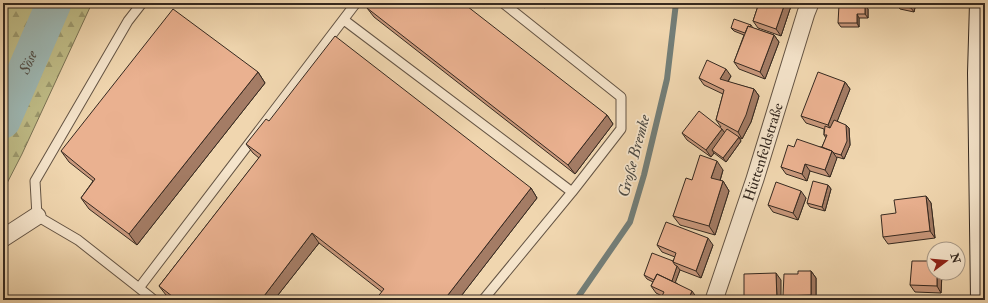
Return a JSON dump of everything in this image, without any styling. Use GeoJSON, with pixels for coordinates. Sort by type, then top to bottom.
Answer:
{"type":"FeatureCollection","features":[{"type":"Feature","properties":{"kind":"street","name":"Hüttenfeldstraße"},"geometry":{"type":"LineString","coordinates":[[714,300],[755,179],[810,3]]}},
{"type":"Feature","properties":{"kind":"street"},"geometry":{"type":"LineString","coordinates":[[981,3],[979,73],[982,300]]}},
{"type":"Feature","properties":{"kind":"street"},"geometry":{"type":"LineString","coordinates":[[3,238],[37,216]]}},
{"type":"Feature","properties":{"kind":"lane"},"geometry":{"type":"LineString","coordinates":[[142,3],[128,21],[35,181],[37,216],[78,240],[154,300]]}},
{"type":"Feature","properties":{"kind":"lane"},"geometry":{"type":"LineString","coordinates":[[139,288],[356,3]]}},
{"type":"Feature","properties":{"kind":"lane"},"geometry":{"type":"LineString","coordinates":[[483,300],[572,192],[621,128],[621,97],[503,3]]}},
{"type":"Feature","properties":{"kind":"lane"},"geometry":{"type":"LineString","coordinates":[[344,20],[572,192]]}},
{"type":"Feature","properties":{"kind":"green space"},"geometry":{"type":"Polygon","coordinates":[[[3,3],[92,3],[22,154],[3,191],[3,3]]]}},
{"type":"Feature","properties":{"kind":"building"},"geometry":{"type":"Polygon","coordinates":[[[371,3],[463,3],[607,115],[568,165],[367,8],[371,3]]]}},
{"type":"Feature","properties":{"kind":"building"},"geometry":{"type":"Polygon","coordinates":[[[759,3],[785,3],[776,29],[753,21],[759,3]]]}},
{"type":"Feature","properties":{"kind":"building"},"geometry":{"type":"Polygon","coordinates":[[[898,3],[913,3],[911,8],[897,5],[898,3]]]}},
{"type":"Feature","properties":{"kind":"building"},"geometry":{"type":"Polygon","coordinates":[[[839,5],[865,5],[865,14],[857,14],[857,23],[838,23],[839,5]]]}},
{"type":"Feature","properties":{"kind":"building"},"geometry":{"type":"Polygon","coordinates":[[[173,9],[258,72],[129,234],[81,198],[95,179],[61,151],[173,9]]]}},
{"type":"Feature","properties":{"kind":"building"},"geometry":{"type":"Polygon","coordinates":[[[734,19],[751,25],[750,27],[748,26],[745,33],[731,28],[734,19]]]}},
{"type":"Feature","properties":{"kind":"building"},"geometry":{"type":"Polygon","coordinates":[[[748,26],[774,35],[760,72],[734,62],[748,26]]]}},
{"type":"Feature","properties":{"kind":"building"},"geometry":{"type":"Polygon","coordinates":[[[335,36],[531,188],[444,300],[375,300],[384,289],[312,233],[264,296],[268,300],[177,300],[159,286],[261,155],[246,144],[266,119],[269,121],[335,36]]]}},
{"type":"Feature","properties":{"kind":"building"},"geometry":{"type":"Polygon","coordinates":[[[707,60],[726,69],[720,79],[754,89],[746,115],[738,132],[716,120],[724,90],[699,78],[707,60]]]}},
{"type":"Feature","properties":{"kind":"building"},"geometry":{"type":"Polygon","coordinates":[[[818,72],[845,82],[828,125],[801,116],[818,72]]]}},
{"type":"Feature","properties":{"kind":"building"},"geometry":{"type":"Polygon","coordinates":[[[699,111],[722,129],[706,150],[682,133],[699,111]]]}},
{"type":"Feature","properties":{"kind":"building"},"geometry":{"type":"Polygon","coordinates":[[[834,120],[846,125],[847,141],[841,155],[822,147],[827,135],[824,135],[825,126],[830,128],[834,120]]]}},
{"type":"Feature","properties":{"kind":"building"},"geometry":{"type":"Polygon","coordinates":[[[727,129],[739,137],[723,158],[712,150],[727,129]]]}},
{"type":"Feature","properties":{"kind":"building"},"geometry":{"type":"Polygon","coordinates":[[[797,139],[832,151],[825,170],[805,164],[802,174],[781,167],[788,145],[794,147],[797,139]]]}},
{"type":"Feature","properties":{"kind":"building"},"geometry":{"type":"Polygon","coordinates":[[[700,155],[717,161],[711,178],[723,181],[709,226],[673,216],[686,178],[692,180],[700,155]]]}},
{"type":"Feature","properties":{"kind":"building"},"geometry":{"type":"Polygon","coordinates":[[[813,181],[828,185],[822,207],[807,203],[813,181]]]}},
{"type":"Feature","properties":{"kind":"building"},"geometry":{"type":"Polygon","coordinates":[[[776,182],[801,191],[793,213],[768,205],[776,182]]]}},
{"type":"Feature","properties":{"kind":"building"},"geometry":{"type":"Polygon","coordinates":[[[926,196],[930,231],[883,237],[881,215],[896,213],[894,200],[926,196]]]}},
{"type":"Feature","properties":{"kind":"building"},"geometry":{"type":"Polygon","coordinates":[[[666,222],[708,238],[696,271],[673,262],[676,253],[657,245],[666,222]]]}},
{"type":"Feature","properties":{"kind":"building"},"geometry":{"type":"Polygon","coordinates":[[[652,253],[673,261],[677,266],[672,281],[657,274],[654,280],[644,275],[652,253]]]}},
{"type":"Feature","properties":{"kind":"building"},"geometry":{"type":"Polygon","coordinates":[[[912,261],[926,261],[926,281],[937,281],[937,286],[910,285],[912,261]]]}},
{"type":"Feature","properties":{"kind":"building"},"geometry":{"type":"Polygon","coordinates":[[[798,271],[811,271],[811,295],[783,296],[784,274],[798,274],[798,271]]]}},
{"type":"Feature","properties":{"kind":"building"},"geometry":{"type":"Polygon","coordinates":[[[776,273],[777,300],[744,300],[744,274],[776,273]]]}},
{"type":"Feature","properties":{"kind":"building"},"geometry":{"type":"Polygon","coordinates":[[[657,274],[692,291],[688,300],[660,300],[664,292],[651,286],[657,274]]]}},
{"type":"Feature","properties":{"kind":"waterway","name":"Söse"},"geometry":{"type":"LineString","coordinates":[[3,121],[54,3]]}},
{"type":"Feature","properties":{"kind":"waterway","name":"Große Bremke"},"geometry":{"type":"LineString","coordinates":[[576,300],[630,222],[644,175],[667,79],[676,3]]}}]}
